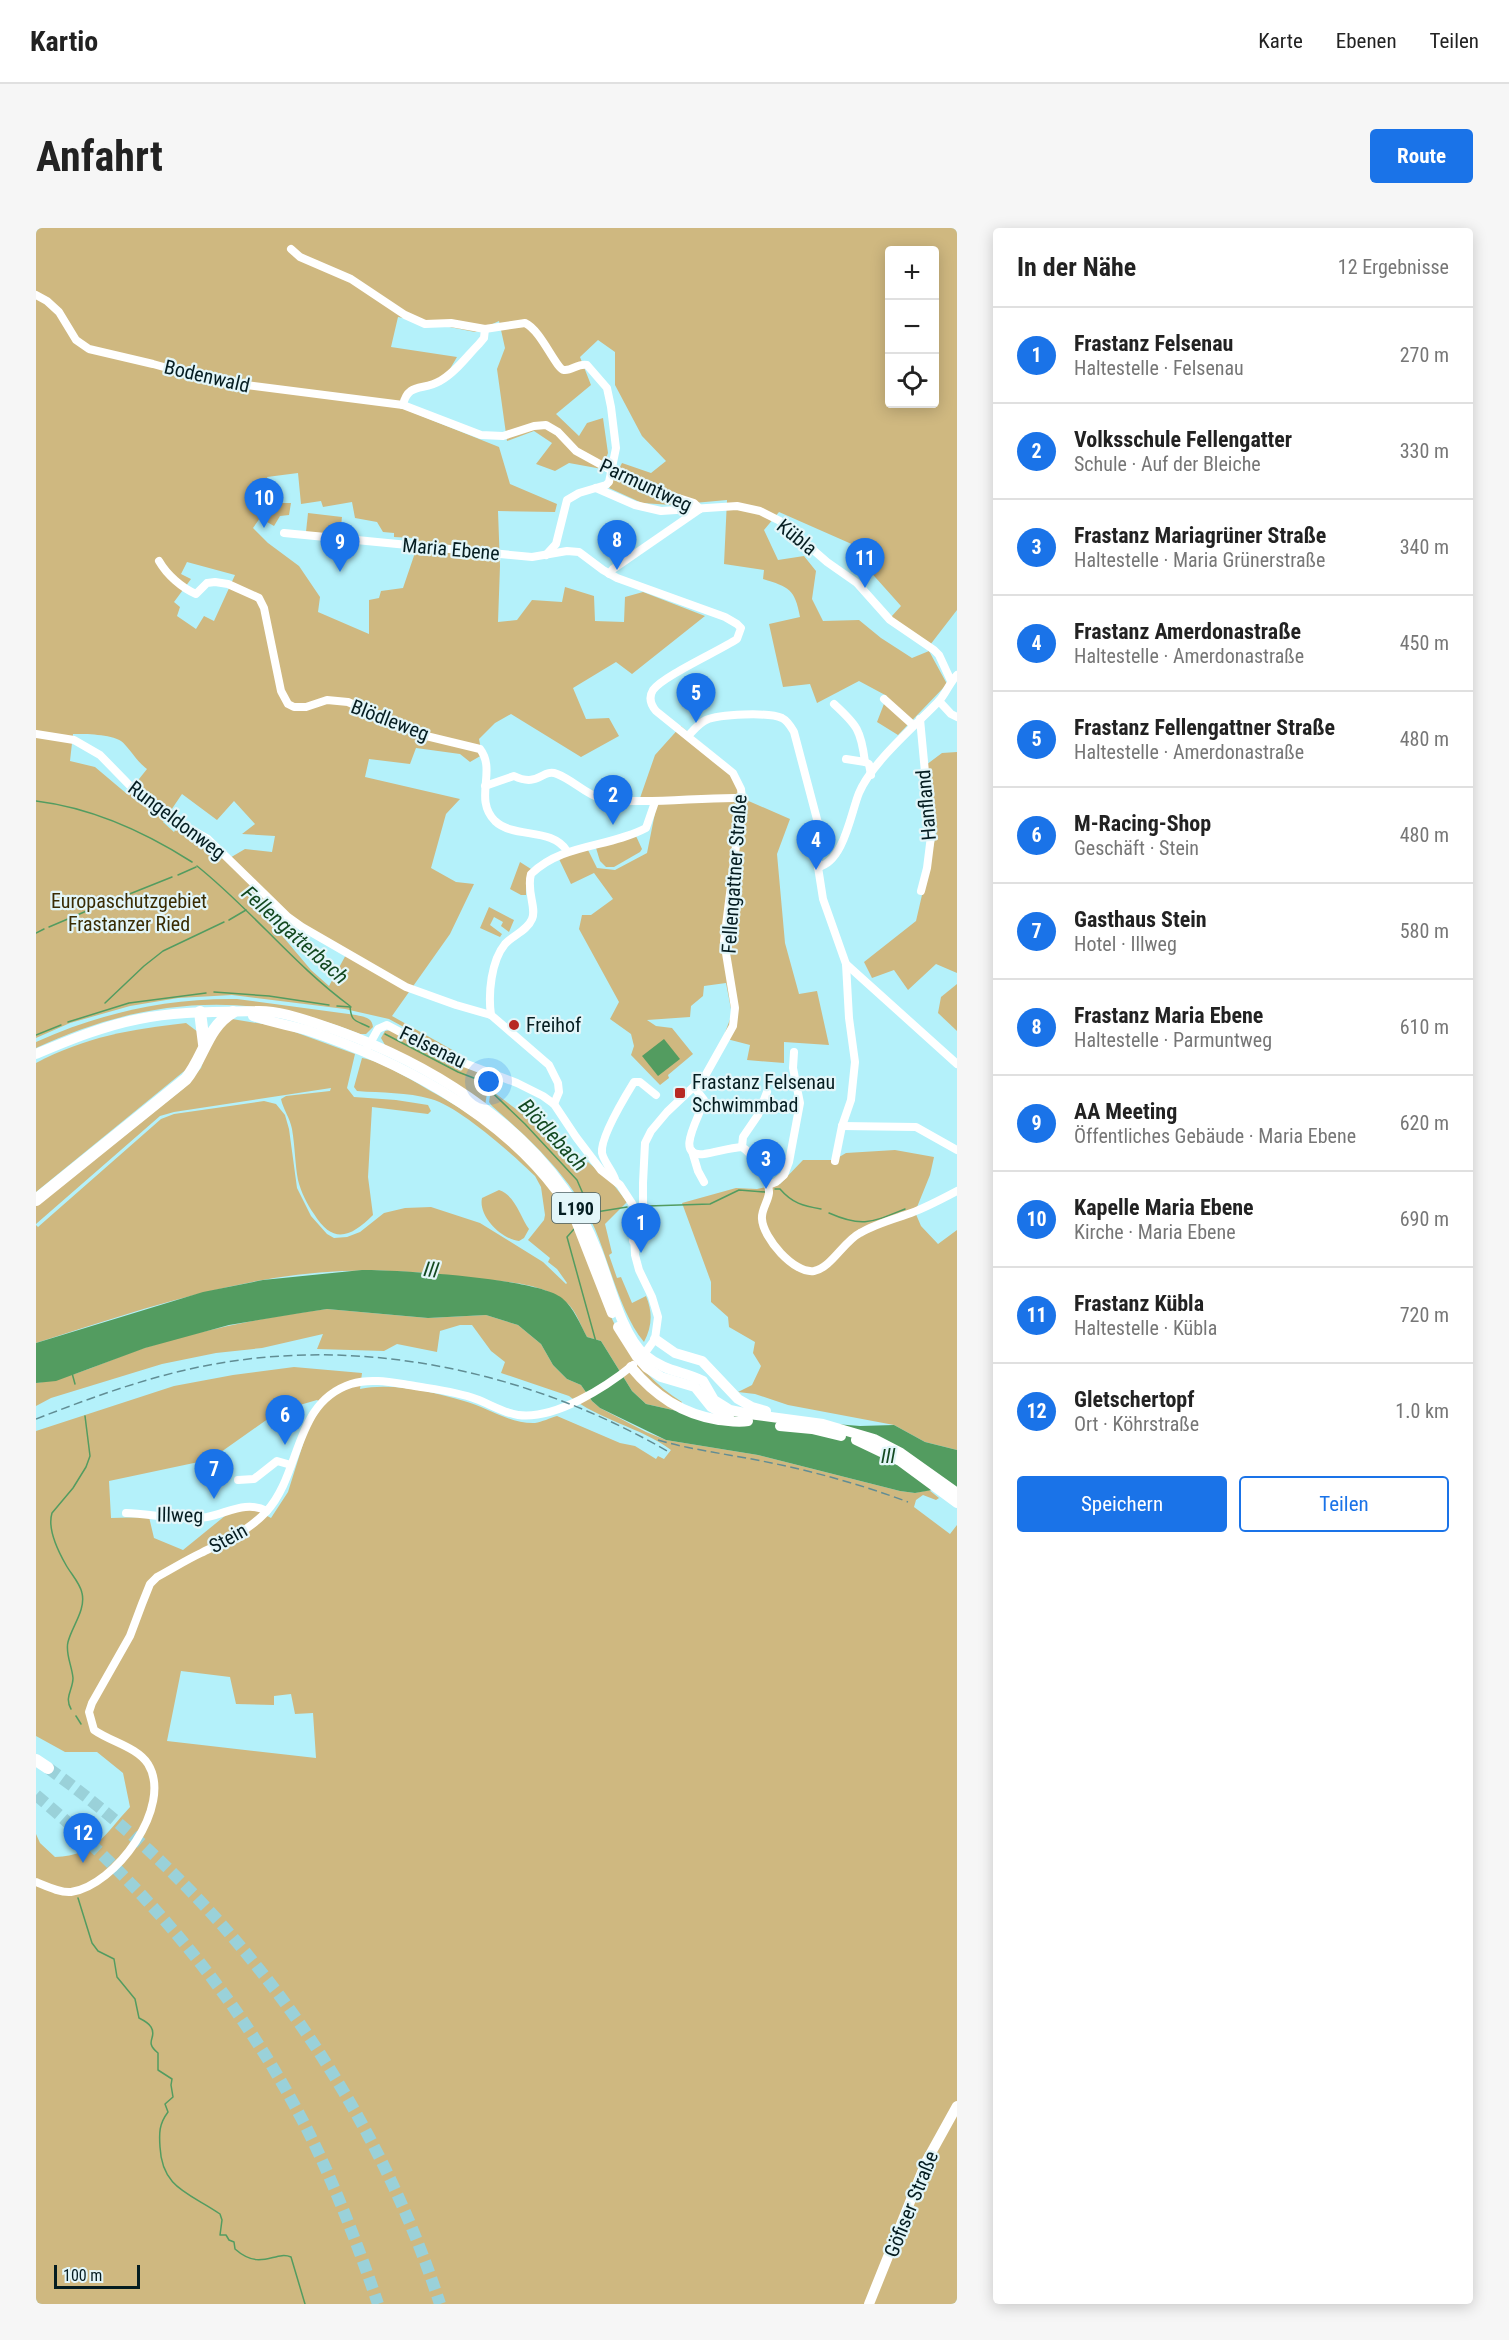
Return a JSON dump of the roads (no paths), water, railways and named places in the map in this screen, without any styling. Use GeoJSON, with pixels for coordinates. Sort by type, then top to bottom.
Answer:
{"type":"FeatureCollection","features":[{"type":"Feature","properties":{"kind":"highway"},"geometry":{"type":"LineString","coordinates":[[204,1012],[207,1042]]}},
{"type":"Feature","properties":{"kind":"highway"},"geometry":{"type":"LineString","coordinates":[[36,1200],[178,1086],[191,1072],[215,1026],[238,1012]]}},
{"type":"Feature","properties":{"kind":"highway"},"geometry":{"type":"LineString","coordinates":[[36,1760],[48,1768]]}},
{"type":"Feature","properties":{"kind":"main road","name":"L190"},"geometry":{"type":"LineString","coordinates":[[36,1054],[115,1025],[152,1017],[204,1012],[238,1012],[366,1048],[470,1109],[529,1159],[557,1192],[576,1222],[616,1322],[637,1358],[661,1377],[693,1381],[718,1403],[730,1410],[777,1416]]}},
{"type":"Feature","properties":{"kind":"main road"},"geometry":{"type":"LineString","coordinates":[[654,1340],[669,1350],[702,1361],[738,1399],[752,1407],[777,1416],[843,1429],[883,1444],[909,1458],[957,1493]]}},
{"type":"Feature","properties":{"kind":"main road"},"geometry":{"type":"LineString","coordinates":[[631,1367],[659,1395],[678,1408],[709,1418],[739,1423],[748,1421]]}},
{"type":"Feature","properties":{"kind":"main road"},"geometry":{"type":"LineString","coordinates":[[693,1381],[714,1374],[704,1391]]}},
{"type":"Feature","properties":{"kind":"main road","name":"L190"},"geometry":{"type":"LineString","coordinates":[[704,1391],[711,1407],[729,1417],[812,1429],[860,1442],[914,1469],[957,1503]]}},
{"type":"Feature","properties":{"kind":"main road","name":"Göfiser Straße"},"geometry":{"type":"LineString","coordinates":[[869,2304],[926,2162],[957,2106]]}},
{"type":"Feature","properties":{"kind":"street"},"geometry":{"type":"LineString","coordinates":[[291,249],[300,257],[351,279],[416,321],[425,324],[451,323],[485,329],[525,323],[536,330],[559,368],[564,370],[586,365],[607,388],[616,448],[609,482],[567,500],[556,544],[545,556]]}},
{"type":"Feature","properties":{"kind":"street","name":"Bodenwald"},"geometry":{"type":"LineString","coordinates":[[36,295],[59,312],[76,340],[89,349],[105,354],[153,364],[214,381],[403,405]]}},
{"type":"Feature","properties":{"kind":"street"},"geometry":{"type":"LineString","coordinates":[[403,405],[405,395],[411,389],[431,385],[445,378],[484,338],[485,329]]}},
{"type":"Feature","properties":{"kind":"street","name":"Parmuntweg"},"geometry":{"type":"LineString","coordinates":[[403,405],[480,435],[493,437],[546,425],[558,432],[576,451],[638,485],[694,503],[700,509],[609,574]]}},
{"type":"Feature","properties":{"kind":"street","name":"Kübla"},"geometry":{"type":"LineString","coordinates":[[597,488],[648,508],[676,511],[737,506],[760,511],[780,521],[857,583],[890,620],[934,650],[954,678]]}},
{"type":"Feature","properties":{"kind":"street","name":"Maria Ebene"},"geometry":{"type":"LineString","coordinates":[[284,533],[524,556],[545,556],[567,551],[579,552],[609,574]]}},
{"type":"Feature","properties":{"kind":"street","name":"Blödleweg"},"geometry":{"type":"LineString","coordinates":[[159,561],[164,569],[196,594],[207,583],[215,582],[245,590],[259,598],[264,608],[281,691],[288,704],[294,707],[306,707],[327,700],[348,702],[422,735],[480,749],[487,762],[484,802],[487,810],[498,823],[507,828],[555,840],[567,851]]}},
{"type":"Feature","properties":{"kind":"street","name":"Fellengattner Straße"},"geometry":{"type":"LineString","coordinates":[[609,574],[725,617],[741,628],[737,639],[660,684],[653,691],[651,703],[656,711],[733,773],[741,789],[742,798],[724,941],[734,1017],[733,1026],[705,1076],[667,1112],[651,1131],[645,1143],[643,1235],[642,1239],[633,1241]]}},
{"type":"Feature","properties":{"kind":"street"},"geometry":{"type":"LineString","coordinates":[[818,867],[829,861],[843,840],[860,789],[913,726],[939,701],[954,678]]}},
{"type":"Feature","properties":{"kind":"street"},"geometry":{"type":"LineString","coordinates":[[884,699],[913,726]]}},
{"type":"Feature","properties":{"kind":"street"},"geometry":{"type":"LineString","coordinates":[[939,701],[957,717]]}},
{"type":"Feature","properties":{"kind":"street"},"geometry":{"type":"LineString","coordinates":[[834,704],[851,720],[860,733],[865,762]]}},
{"type":"Feature","properties":{"kind":"street"},"geometry":{"type":"LineString","coordinates":[[688,736],[702,723],[713,718],[770,714],[784,718],[794,732],[816,814],[818,867],[825,906],[846,964],[849,1018],[855,1062],[851,1100],[842,1126],[835,1161]]}},
{"type":"Feature","properties":{"kind":"street","name":"Hanfland"},"geometry":{"type":"LineString","coordinates":[[920,719],[931,836],[921,891]]}},
{"type":"Feature","properties":{"kind":"street","name":"Rungeldonweg"},"geometry":{"type":"LineString","coordinates":[[36,734],[74,740],[100,755],[141,796],[171,818],[208,839],[288,917],[302,927],[406,987],[491,1015],[549,1065],[558,1083],[559,1092],[554,1104]]}},
{"type":"Feature","properties":{"kind":"street"},"geometry":{"type":"LineString","coordinates":[[846,759],[869,764],[871,775]]}},
{"type":"Feature","properties":{"kind":"street"},"geometry":{"type":"LineString","coordinates":[[485,786],[514,776],[525,782],[532,781],[549,773],[557,774],[603,799],[655,802],[742,798]]}},
{"type":"Feature","properties":{"kind":"street"},"geometry":{"type":"LineString","coordinates":[[491,1015],[489,991],[499,954],[506,943],[528,926],[533,918],[534,907],[529,889],[531,874],[539,866],[567,851],[633,835],[646,828],[655,802]]}},
{"type":"Feature","properties":{"kind":"street"},"geometry":{"type":"LineString","coordinates":[[846,964],[957,1064]]}},
{"type":"Feature","properties":{"kind":"street","name":"Felsenau"},"geometry":{"type":"LineString","coordinates":[[366,1048],[378,1029],[387,1025],[443,1054],[517,1083],[554,1104],[601,1170],[615,1181],[633,1205],[633,1241],[639,1270],[652,1297],[658,1317],[654,1340]]}},
{"type":"Feature","properties":{"kind":"street"},"geometry":{"type":"LineString","coordinates":[[768,1185],[777,1182],[784,1175],[789,1162],[800,1103],[793,1068],[794,1052]]}},
{"type":"Feature","properties":{"kind":"street","name":"Felsenau"},"geometry":{"type":"LineString","coordinates":[[615,1181],[602,1154],[603,1145],[624,1099],[634,1082],[640,1082],[657,1095]]}},
{"type":"Feature","properties":{"kind":"street"},"geometry":{"type":"LineString","coordinates":[[694,1087],[704,1100],[688,1143],[704,1182]]}},
{"type":"Feature","properties":{"kind":"street"},"geometry":{"type":"LineString","coordinates":[[742,1147],[743,1137],[758,1115],[767,1092]]}},
{"type":"Feature","properties":{"kind":"street"},"geometry":{"type":"LineString","coordinates":[[842,1126],[916,1127],[957,1150]]}},
{"type":"Feature","properties":{"kind":"street"},"geometry":{"type":"LineString","coordinates":[[692,1151],[702,1154],[742,1147],[749,1151],[770,1191],[762,1215],[766,1232],[786,1258],[802,1269],[814,1271],[824,1266],[846,1242],[860,1233],[920,1209],[957,1191]]}},
{"type":"Feature","properties":{"kind":"street"},"geometry":{"type":"LineString","coordinates":[[631,1367],[654,1340]]}},
{"type":"Feature","properties":{"kind":"street","name":"Stein"},"geometry":{"type":"LineString","coordinates":[[36,1882],[55,1890],[70,1892],[86,1887],[122,1859],[138,1838],[151,1813],[155,1797],[154,1778],[150,1766],[137,1753],[112,1742],[94,1730],[89,1712],[92,1703],[130,1636],[150,1584],[157,1577],[233,1538],[267,1511],[282,1490],[304,1428],[314,1410],[332,1392],[358,1382],[384,1381],[440,1390],[477,1399],[510,1413],[534,1415],[560,1408],[583,1397],[631,1367]]}},
{"type":"Feature","properties":{"kind":"street"},"geometry":{"type":"LineString","coordinates":[[238,1480],[254,1479],[277,1461],[291,1465]]}},
{"type":"Feature","properties":{"kind":"street","name":"Illweg"},"geometry":{"type":"LineString","coordinates":[[126,1513],[206,1517],[231,1509],[257,1506],[267,1511]]}},
{"type":"Feature","properties":{"kind":"water"},"geometry":{"type":"Polygon","coordinates":[[[664,1039],[680,1059],[658,1076],[642,1056],[664,1039]]]}},
{"type":"Feature","properties":{"kind":"water","name":"Ill"},"geometry":{"type":"Polygon","coordinates":[[[362,1270],[467,1276],[526,1285],[548,1291],[562,1298],[570,1306],[587,1337],[601,1341],[632,1391],[646,1404],[677,1411],[860,1426],[894,1425],[925,1442],[957,1450],[957,1492],[900,1491],[758,1455],[666,1440],[600,1408],[581,1385],[567,1379],[553,1365],[541,1344],[518,1325],[486,1315],[428,1318],[327,1309],[229,1325],[145,1348],[56,1381],[36,1383],[36,1343],[203,1292],[263,1280],[362,1270]]]}},
{"type":"Feature","properties":{"kind":"waterway","name":"Fellengatterbach"},"geometry":{"type":"LineString","coordinates":[[36,801],[98,815],[137,831],[192,862]]}},
{"type":"Feature","properties":{"kind":"waterway","name":"Fellengatterbach"},"geometry":{"type":"LineString","coordinates":[[197,866],[236,900],[310,973],[350,1006],[351,1015],[355,1020],[369,1027]]}},
{"type":"Feature","properties":{"kind":"waterway"},"geometry":{"type":"LineString","coordinates":[[178,875],[196,867]]}},
{"type":"Feature","properties":{"kind":"waterway"},"geometry":{"type":"LineString","coordinates":[[102,905],[172,877]]}},
{"type":"Feature","properties":{"kind":"waterway"},"geometry":{"type":"LineString","coordinates":[[49,927],[96,907]]}},
{"type":"Feature","properties":{"kind":"waterway"},"geometry":{"type":"LineString","coordinates":[[229,920],[246,910]]}},
{"type":"Feature","properties":{"kind":"waterway"},"geometry":{"type":"LineString","coordinates":[[105,1003],[163,951],[224,922]]}},
{"type":"Feature","properties":{"kind":"waterway"},"geometry":{"type":"LineString","coordinates":[[36,933],[44,929]]}},
{"type":"Feature","properties":{"kind":"waterway"},"geometry":{"type":"LineString","coordinates":[[214,992],[269,996],[329,1005]]}},
{"type":"Feature","properties":{"kind":"waterway"},"geometry":{"type":"LineString","coordinates":[[68,1022],[129,1003],[206,993]]}},
{"type":"Feature","properties":{"kind":"waterway","name":"Fellengatterbach"},"geometry":{"type":"LineString","coordinates":[[337,1006],[351,1007]]}},
{"type":"Feature","properties":{"kind":"waterway"},"geometry":{"type":"LineString","coordinates":[[36,1035],[61,1025]]}},
{"type":"Feature","properties":{"kind":"waterway","name":"Blödlebach"},"geometry":{"type":"LineString","coordinates":[[385,1034],[458,1072],[479,1080],[525,1124],[577,1180],[590,1210],[587,1215]]}},
{"type":"Feature","properties":{"kind":"waterway"},"geometry":{"type":"LineString","coordinates":[[775,1189],[780,1189],[798,1203],[821,1209]]}},
{"type":"Feature","properties":{"kind":"waterway"},"geometry":{"type":"LineString","coordinates":[[648,1206],[710,1204],[739,1190],[765,1192]]}},
{"type":"Feature","properties":{"kind":"waterway"},"geometry":{"type":"LineString","coordinates":[[590,1213],[627,1207]]}},
{"type":"Feature","properties":{"kind":"waterway"},"geometry":{"type":"LineString","coordinates":[[829,1213],[859,1222],[875,1220],[905,1209]]}},
{"type":"Feature","properties":{"kind":"waterway","name":"Blödlebach"},"geometry":{"type":"LineString","coordinates":[[575,1228],[567,1237],[596,1342]]}},
{"type":"Feature","properties":{"kind":"waterway"},"geometry":{"type":"LineString","coordinates":[[72,1373],[75,1384]]}},
{"type":"Feature","properties":{"kind":"waterway"},"geometry":{"type":"LineString","coordinates":[[71,1709],[69,1697],[73,1678],[67,1646],[83,1599],[79,1586],[57,1547],[52,1533],[51,1519],[52,1513],[73,1488],[90,1456],[85,1416]]}},
{"type":"Feature","properties":{"kind":"waterway"},"geometry":{"type":"LineString","coordinates":[[76,1716],[81,1724]]}},
{"type":"Feature","properties":{"kind":"waterway"},"geometry":{"type":"LineString","coordinates":[[78,1898],[92,1943],[98,1951],[114,1959],[117,1977],[135,1999],[139,2018],[149,2024],[153,2031],[151,2042],[158,2053],[158,2070],[172,2079],[173,2097],[165,2104],[168,2112],[161,2125],[160,2133],[162,2161],[166,2172],[172,2181],[188,2195],[220,2214],[222,2220],[220,2235],[226,2235],[234,2242],[235,2249],[244,2256],[260,2260],[279,2256],[291,2257],[305,2304]]}},
{"type":"Feature","properties":{"kind":"tunnel"},"geometry":{"type":"LineString","coordinates":[[48,1768],[115,1820],[177,1877],[234,1939],[286,2005],[333,2075],[375,2148],[411,2225],[440,2304]]}},
{"type":"Feature","properties":{"kind":"tunnel"},"geometry":{"type":"LineString","coordinates":[[36,1795],[121,1873],[161,1916],[233,2006],[265,2054],[320,2156],[351,2229],[378,2304]]}},
{"type":"Feature","properties":{"kind":"railway"},"geometry":{"type":"LineString","coordinates":[[36,1419],[130,1385],[202,1366],[284,1356],[341,1355],[399,1360],[456,1370],[511,1384],[566,1402],[619,1425],[669,1452]]}},
{"type":"Feature","properties":{"kind":"railway"},"geometry":{"type":"LineString","coordinates":[[658,1440],[818,1474],[908,1502]]}},
{"type":"Feature","properties":{"kind":"place","name":"Kapelle Maria Ebene"},"geometry":{"type":"Point","coordinates":[264,528]}},
{"type":"Feature","properties":{"kind":"place","name":"Frastanz Maria Ebene"},"geometry":{"type":"Point","coordinates":[617,570]}},
{"type":"Feature","properties":{"kind":"place","name":"AA Meeting"},"geometry":{"type":"Point","coordinates":[340,572]}},
{"type":"Feature","properties":{"kind":"place","name":"Frastanz Kübla"},"geometry":{"type":"Point","coordinates":[865,588]}},
{"type":"Feature","properties":{"kind":"place","name":"Frastanz Fellengattner Straße"},"geometry":{"type":"Point","coordinates":[696,723]}},
{"type":"Feature","properties":{"kind":"place","name":"Volksschule Fellengatter"},"geometry":{"type":"Point","coordinates":[613,825]}},
{"type":"Feature","properties":{"kind":"place","name":"Frastanz Amerdonastraße"},"geometry":{"type":"Point","coordinates":[816,870]}},
{"type":"Feature","properties":{"kind":"place","name":"Freihof"},"geometry":{"type":"Point","coordinates":[514,1025]}},
{"type":"Feature","properties":{"kind":"place","name":"Frastanz Felsenau Schwimmbad"},"geometry":{"type":"Point","coordinates":[680,1093]}},
{"type":"Feature","properties":{"kind":"place","name":"Frastanz Mariagrüner Straße"},"geometry":{"type":"Point","coordinates":[766,1189]}},
{"type":"Feature","properties":{"kind":"place","name":"Frastanz Felsenau"},"geometry":{"type":"Point","coordinates":[641,1253]}},
{"type":"Feature","properties":{"kind":"place","name":"M-Racing-Shop"},"geometry":{"type":"Point","coordinates":[285,1445]}},
{"type":"Feature","properties":{"kind":"place","name":"Gasthaus Stein"},"geometry":{"type":"Point","coordinates":[214,1499]}},
{"type":"Feature","properties":{"kind":"place","name":"Gletschertopf"},"geometry":{"type":"Point","coordinates":[83,1863]}},
{"type":"Feature","properties":{"kind":"park label","name":"Europaschutzgebiet Frastanzer Ried"},"geometry":{"type":"Point","coordinates":[129,912]}}]}
